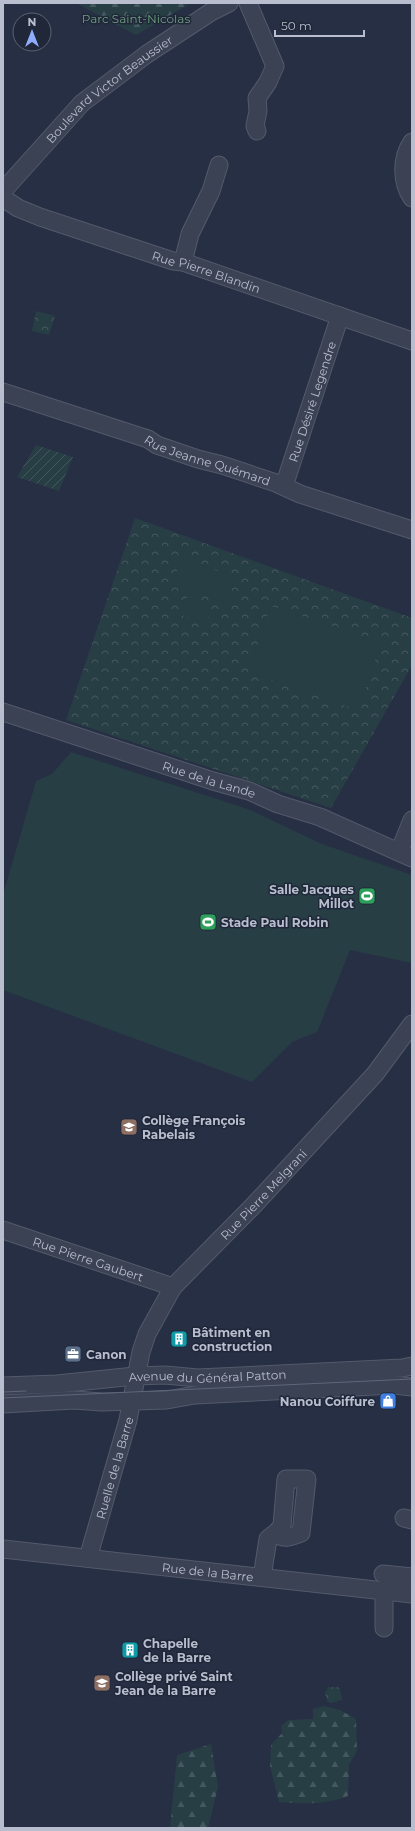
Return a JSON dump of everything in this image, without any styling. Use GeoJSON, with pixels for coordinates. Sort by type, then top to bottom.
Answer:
{"type":"FeatureCollection","features":[{"type":"Feature","properties":{"kind":"street","name":"Boulevard Victor Beaussier"},"geometry":{"type":"LineString","coordinates":[[3,191],[82,103],[147,54],[210,12],[229,3]]}},
{"type":"Feature","properties":{"kind":"street"},"geometry":{"type":"LineString","coordinates":[[248,3],[275,66],[268,82],[257,98],[258,111],[255,126],[257,131]]}},
{"type":"Feature","properties":{"kind":"street"},"geometry":{"type":"LineString","coordinates":[[412,142],[407,149],[404,165],[408,193],[412,198]]}},
{"type":"Feature","properties":{"kind":"street"},"geometry":{"type":"LineString","coordinates":[[183,262],[190,234],[210,191],[219,165]]}},
{"type":"Feature","properties":{"kind":"street","name":"Rue Pierre Blandin"},"geometry":{"type":"LineString","coordinates":[[3,198],[18,208],[40,217],[173,261],[183,262],[412,341]]}},
{"type":"Feature","properties":{"kind":"street","name":"Rue Désiré Legendre"},"geometry":{"type":"LineString","coordinates":[[284,486],[340,316]]}},
{"type":"Feature","properties":{"kind":"street","name":"Rue Jeanne Quémard"},"geometry":{"type":"LineString","coordinates":[[3,392],[148,440],[157,445],[198,459],[222,464],[284,486],[300,494],[412,530]]}},
{"type":"Feature","properties":{"kind":"street","name":"Rue de la Lande"},"geometry":{"type":"LineString","coordinates":[[3,712],[249,792],[278,804],[320,817],[405,855]]}},
{"type":"Feature","properties":{"kind":"street"},"geometry":{"type":"LineString","coordinates":[[405,855],[412,820]]}},
{"type":"Feature","properties":{"kind":"street","name":"Rue Pierre Melgrani"},"geometry":{"type":"LineString","coordinates":[[135,1376],[147,1334],[173,1288],[254,1205],[364,1086],[412,1024]]}},
{"type":"Feature","properties":{"kind":"street","name":"Rue Pierre Gaubert"},"geometry":{"type":"LineString","coordinates":[[3,1230],[173,1288]]}},
{"type":"Feature","properties":{"kind":"street","name":"Avenue du Général Patton"},"geometry":{"type":"LineString","coordinates":[[3,1386],[57,1384],[135,1376],[198,1378],[402,1368],[412,1366]]}},
{"type":"Feature","properties":{"kind":"street","name":"Ruelle de la Barre"},"geometry":{"type":"LineString","coordinates":[[88,1558],[128,1420],[135,1376]]}},
{"type":"Feature","properties":{"kind":"street","name":"Avenue du Général Patton"},"geometry":{"type":"LineString","coordinates":[[3,1404],[74,1400],[102,1402],[167,1400],[195,1395],[394,1385],[412,1387]]}},
{"type":"Feature","properties":{"kind":"street"},"geometry":{"type":"LineString","coordinates":[[262,1577],[267,1543],[271,1536],[276,1533]]}},
{"type":"Feature","properties":{"kind":"street","name":"Rue de la Barre"},"geometry":{"type":"LineString","coordinates":[[3,1549],[262,1577],[383,1582],[412,1594]]}},
{"type":"Feature","properties":{"kind":"street"},"geometry":{"type":"LineString","coordinates":[[384,1628],[383,1582],[412,1577]]}},
{"type":"Feature","properties":{"kind":"green space","name":"Parc Saint-Nicolas"},"geometry":{"type":"Polygon","coordinates":[[[76,3],[191,3],[136,35],[76,3]]]}},
{"type":"Feature","properties":{"kind":"green space"},"geometry":{"type":"Polygon","coordinates":[[[36,311],[55,316],[49,335],[32,331],[36,311]]]}},
{"type":"Feature","properties":{"kind":"green space"},"geometry":{"type":"Polygon","coordinates":[[[36,445],[73,457],[59,491],[17,477],[36,445]]]}},
{"type":"Feature","properties":{"kind":"green space"},"geometry":{"type":"Polygon","coordinates":[[[135,518],[412,618],[412,665],[331,808],[66,720],[135,518]]]}},
{"type":"Feature","properties":{"kind":"green space"},"geometry":{"type":"Polygon","coordinates":[[[181,559],[236,577],[227,603],[173,585],[181,559]]]}},
{"type":"Feature","properties":{"kind":"green space"},"geometry":{"type":"Polygon","coordinates":[[[187,597],[212,605],[206,623],[181,615],[187,597]]]}},
{"type":"Feature","properties":{"kind":"green space"},"geometry":{"type":"Polygon","coordinates":[[[271,606],[381,643],[358,710],[248,672],[271,606]]]}},
{"type":"Feature","properties":{"kind":"green space","name":"Stade Paul Robin"},"geometry":{"type":"Polygon","coordinates":[[[71,752],[248,809],[322,844],[412,875],[412,963],[350,950],[317,1032],[292,1042],[252,1082],[3,990],[3,895],[36,781],[52,774],[71,752]]]}},
{"type":"Feature","properties":{"kind":"green space"},"geometry":{"type":"Polygon","coordinates":[[[328,1687],[338,1687],[340,1689],[342,1700],[331,1703],[327,1701],[325,1693],[328,1687]]]}},
{"type":"Feature","properties":{"kind":"green space"},"geometry":{"type":"Polygon","coordinates":[[[325,1706],[340,1710],[356,1719],[357,1751],[349,1765],[348,1796],[331,1801],[314,1803],[279,1802],[270,1766],[271,1745],[282,1733],[281,1726],[288,1720],[313,1719],[313,1709],[325,1706]]]}},
{"type":"Feature","properties":{"kind":"green space"},"geometry":{"type":"Polygon","coordinates":[[[211,1744],[218,1787],[208,1828],[170,1828],[177,1755],[211,1744]]]}},
{"type":"Feature","properties":{"kind":"tram line"},"geometry":{"type":"LineString","coordinates":[[3,1398],[412,1379]]}},
{"type":"Feature","properties":{"kind":"tram line"},"geometry":{"type":"LineString","coordinates":[[3,1392],[26,1391]]}},
{"type":"Feature","properties":{"kind":"place","name":"Salle Jacques Millot"},"geometry":{"type":"Point","coordinates":[367,896]}},
{"type":"Feature","properties":{"kind":"place","name":"Stade Paul Robin"},"geometry":{"type":"Point","coordinates":[208,922]}},
{"type":"Feature","properties":{"kind":"place","name":"Collège François Rabelais"},"geometry":{"type":"Point","coordinates":[129,1127]}},
{"type":"Feature","properties":{"kind":"place","name":"Bâtiment en construction"},"geometry":{"type":"Point","coordinates":[179,1339]}},
{"type":"Feature","properties":{"kind":"place","name":"Canon"},"geometry":{"type":"Point","coordinates":[73,1354]}},
{"type":"Feature","properties":{"kind":"place","name":"Nanou Coiffure"},"geometry":{"type":"Point","coordinates":[388,1401]}},
{"type":"Feature","properties":{"kind":"place","name":"Chapelle de la Barre"},"geometry":{"type":"Point","coordinates":[130,1650]}},
{"type":"Feature","properties":{"kind":"place","name":"Collège privé Saint Jean de la Barre"},"geometry":{"type":"Point","coordinates":[102,1683]}}]}
